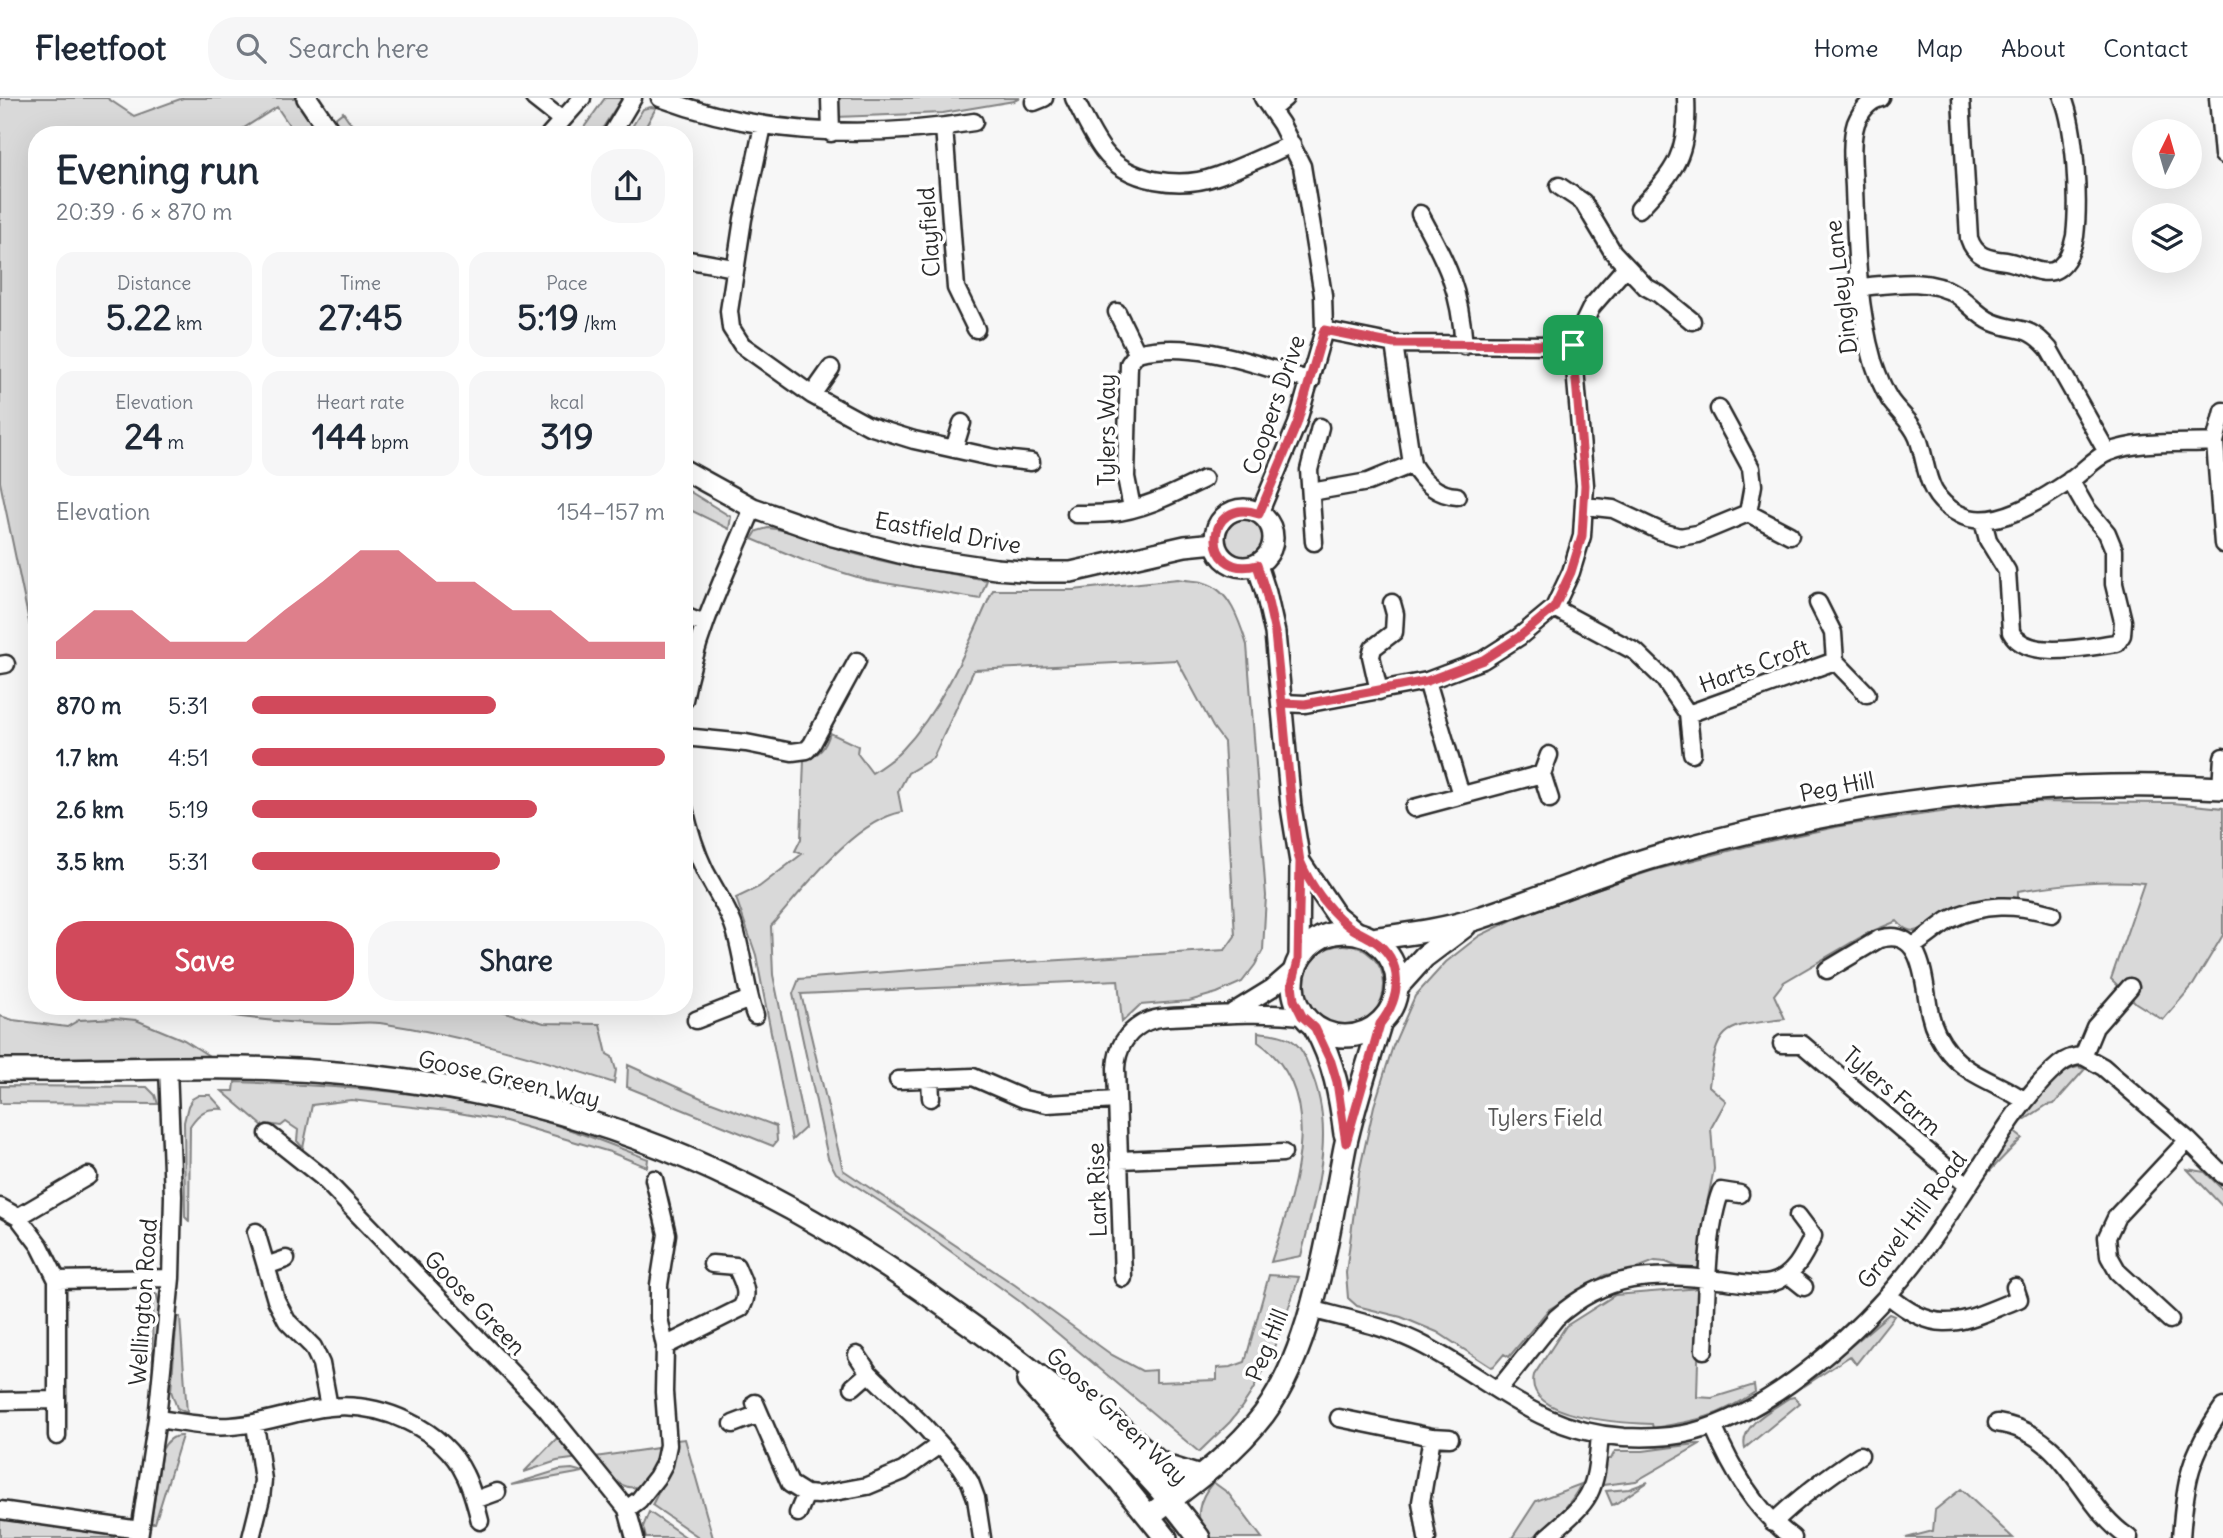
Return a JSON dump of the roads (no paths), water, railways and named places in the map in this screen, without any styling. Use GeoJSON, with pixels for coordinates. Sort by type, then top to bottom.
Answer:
{"type":"FeatureCollection","features":[{"type":"Feature","properties":{"kind":"main road","name":"Peg Hill"},"geometry":{"type":"LineString","coordinates":[[1474,920],[1651,858],[1787,823],[1877,806],[1989,791],[2052,787],[2161,785],[2222,788]]}},
{"type":"Feature","properties":{"kind":"main road"},"geometry":{"type":"LineString","coordinates":[[1365,936],[1383,948],[1392,960],[1397,987],[1391,1011],[1380,1024],[1365,1033],[1348,1037],[1331,1035],[1308,1022],[1294,1000],[1292,984],[1297,964],[1314,942],[1328,934],[1343,932],[1365,936],[1474,920]]}},
{"type":"Feature","properties":{"kind":"main road"},"geometry":{"type":"LineString","coordinates":[[1397,987],[1424,957],[1474,920]]}},
{"type":"Feature","properties":{"kind":"main road","name":"Peg Hill"},"geometry":{"type":"LineString","coordinates":[[1308,1022],[1324,1045],[1337,1082],[1346,1143]]}},
{"type":"Feature","properties":{"kind":"main road","name":"Peg Hill"},"geometry":{"type":"LineString","coordinates":[[1149,1516],[1235,1447],[1264,1414],[1292,1364],[1310,1309],[1346,1143],[1380,1024]]}},
{"type":"Feature","properties":{"kind":"main road","name":"Goose Green Way"},"geometry":{"type":"LineString","coordinates":[[0,1070],[282,1070],[390,1079],[487,1096],[578,1119],[653,1145],[714,1170],[777,1201],[888,1267],[992,1340],[1047,1381],[1135,1464],[1199,1538]]}},
{"type":"Feature","properties":{"kind":"main road","name":"Goose Green Way"},"geometry":{"type":"LineString","coordinates":[[992,1340],[1166,1538]]}},
{"type":"Feature","properties":{"kind":"main road"},"geometry":{"type":"LineString","coordinates":[[1047,1381],[1073,1391],[1097,1407],[1156,1460],[1168,1467],[1200,1477]]}},
{"type":"Feature","properties":{"kind":"main road"},"geometry":{"type":"LineString","coordinates":[[1169,1501],[1189,1538]]}},
{"type":"Feature","properties":{"kind":"street"},"geometry":{"type":"LineString","coordinates":[[307,98],[326,126]]}},
{"type":"Feature","properties":{"kind":"street"},"geometry":{"type":"LineString","coordinates":[[534,98],[562,120]]}},
{"type":"Feature","properties":{"kind":"street"},"geometry":{"type":"LineString","coordinates":[[557,126],[582,98]]}},
{"type":"Feature","properties":{"kind":"street"},"geometry":{"type":"LineString","coordinates":[[616,126],[633,98]]}},
{"type":"Feature","properties":{"kind":"street"},"geometry":{"type":"LineString","coordinates":[[660,98],[763,126],[831,133],[944,127],[974,122]]}},
{"type":"Feature","properties":{"kind":"street"},"geometry":{"type":"LineString","coordinates":[[830,98],[831,133]]}},
{"type":"Feature","properties":{"kind":"street"},"geometry":{"type":"LineString","coordinates":[[1074,98],[1103,150],[1118,166],[1139,176],[1167,182],[1216,177],[1292,144]]}},
{"type":"Feature","properties":{"kind":"street","name":"Coopers Drive"},"geometry":{"type":"LineString","coordinates":[[1259,514],[1297,424],[1324,330],[1323,295],[1302,166],[1281,124],[1267,104],[1284,98]]}},
{"type":"Feature","properties":{"kind":"street"},"geometry":{"type":"LineString","coordinates":[[1639,209],[1669,178],[1685,144],[1686,98]]}},
{"type":"Feature","properties":{"kind":"street"},"geometry":{"type":"LineString","coordinates":[[1961,98],[1969,238],[1972,247],[1979,255],[1990,259],[2021,263],[2045,271],[2057,269],[2065,260],[2075,236],[2076,186],[2070,128],[2063,98]]}},
{"type":"Feature","properties":{"kind":"street"},"geometry":{"type":"LineString","coordinates":[[2218,98],[2223,155]]}},
{"type":"Feature","properties":{"kind":"street","name":"Dingley Lane"},"geometry":{"type":"LineString","coordinates":[[1874,99],[1864,109],[1856,125],[1853,159],[1861,287],[1873,362],[1890,399],[1908,419],[1918,436],[1926,475],[1932,486],[1944,503],[1961,516],[1983,521]]}},
{"type":"Feature","properties":{"kind":"street"},"geometry":{"type":"LineString","coordinates":[[763,126],[734,268],[729,311],[731,328],[742,345],[812,395],[869,426],[954,449],[1031,462]]}},
{"type":"Feature","properties":{"kind":"street","name":"Clayfield"},"geometry":{"type":"LineString","coordinates":[[944,127],[956,288],[976,329]]}},
{"type":"Feature","properties":{"kind":"street"},"geometry":{"type":"LineString","coordinates":[[1559,186],[1583,202],[1595,225],[1626,267],[1646,287],[1692,321]]}},
{"type":"Feature","properties":{"kind":"street"},"geometry":{"type":"LineString","coordinates":[[1420,214],[1455,285],[1462,312],[1464,346]]}},
{"type":"Feature","properties":{"kind":"street"},"geometry":{"type":"LineString","coordinates":[[693,261],[734,268]]}},
{"type":"Feature","properties":{"kind":"street"},"geometry":{"type":"LineString","coordinates":[[1282,703],[1305,704],[1427,681],[1483,660],[1519,637],[1554,608],[1575,560],[1582,536],[1585,506],[1573,345],[1592,306],[1626,267]]}},
{"type":"Feature","properties":{"kind":"street"},"geometry":{"type":"LineString","coordinates":[[1861,287],[1898,283],[1944,288],[1959,296],[1985,319],[2037,335],[2049,349],[2107,452]]}},
{"type":"Feature","properties":{"kind":"street","name":"Tylers Way"},"geometry":{"type":"LineString","coordinates":[[1117,312],[1137,353]]}},
{"type":"Feature","properties":{"kind":"street"},"geometry":{"type":"LineString","coordinates":[[1324,330],[1394,344],[1573,345]]}},
{"type":"Feature","properties":{"kind":"street"},"geometry":{"type":"LineString","coordinates":[[1394,344],[1412,464],[1420,476],[1434,488],[1446,495],[1457,496]]}},
{"type":"Feature","properties":{"kind":"street","name":"Tylers Way"},"geometry":{"type":"LineString","coordinates":[[1132,509],[1126,477],[1129,364],[1137,353],[1152,349],[1198,351],[1311,381]]}},
{"type":"Feature","properties":{"kind":"street"},"geometry":{"type":"LineString","coordinates":[[812,395],[831,368]]}},
{"type":"Feature","properties":{"kind":"street"},"geometry":{"type":"LineString","coordinates":[[1718,409],[1751,468],[1754,485],[1748,513]]}},
{"type":"Feature","properties":{"kind":"street"},"geometry":{"type":"LineString","coordinates":[[2223,411],[2215,442],[2223,544]]}},
{"type":"Feature","properties":{"kind":"street"},"geometry":{"type":"LineString","coordinates":[[954,449],[962,423]]}},
{"type":"Feature","properties":{"kind":"street"},"geometry":{"type":"LineString","coordinates":[[1314,542],[1309,470],[1320,427]]}},
{"type":"Feature","properties":{"kind":"street"},"geometry":{"type":"LineString","coordinates":[[2070,480],[2086,508],[2107,533],[2114,550],[2114,584],[2123,621],[2122,635],[2117,643],[2050,650],[2029,648],[2015,639],[2011,632],[2007,571],[1987,540],[1983,521],[2008,516],[2070,480],[2107,452],[2130,447],[2215,442]]}},
{"type":"Feature","properties":{"kind":"street"},"geometry":{"type":"LineString","coordinates":[[1311,492],[1368,482],[1412,464]]}},
{"type":"Feature","properties":{"kind":"street","name":"Eastfield Drive"},"geometry":{"type":"LineString","coordinates":[[693,475],[753,508],[832,536],[915,557],[1035,572],[1072,572],[1185,546],[1215,543]]}},
{"type":"Feature","properties":{"kind":"street","name":"Tylers Way"},"geometry":{"type":"LineString","coordinates":[[1076,514],[1111,513],[1132,509],[1171,495],[1204,478]]}},
{"type":"Feature","properties":{"kind":"street"},"geometry":{"type":"LineString","coordinates":[[1585,506],[1612,509],[1662,533],[1680,537],[1697,534],[1748,513]]}},
{"type":"Feature","properties":{"kind":"street"},"geometry":{"type":"LineString","coordinates":[[693,658],[704,624],[753,508]]}},
{"type":"Feature","properties":{"kind":"street"},"geometry":{"type":"LineString","coordinates":[[1238,510],[1259,514],[1272,530],[1273,540],[1265,559],[1257,565],[1236,566],[1226,561],[1215,543],[1220,522],[1228,514],[1238,510]]}},
{"type":"Feature","properties":{"kind":"street"},"geometry":{"type":"LineString","coordinates":[[1748,513],[1790,535]]}},
{"type":"Feature","properties":{"kind":"street"},"geometry":{"type":"LineString","coordinates":[[1257,565],[1272,616],[1300,862],[1297,964]]}},
{"type":"Feature","properties":{"kind":"street"},"geometry":{"type":"LineString","coordinates":[[1379,691],[1371,656],[1373,648],[1394,632],[1395,614],[1392,603]]}},
{"type":"Feature","properties":{"kind":"street","name":"Harts Croft"},"geometry":{"type":"LineString","coordinates":[[1818,603],[1833,633],[1835,661],[1867,694]]}},
{"type":"Feature","properties":{"kind":"street","name":"Harts Croft"},"geometry":{"type":"LineString","coordinates":[[1554,608],[1636,652],[1664,679],[1688,714],[1692,753]]}},
{"type":"Feature","properties":{"kind":"street"},"geometry":{"type":"LineString","coordinates":[[693,619],[704,624]]}},
{"type":"Feature","properties":{"kind":"street"},"geometry":{"type":"LineString","coordinates":[[693,738],[747,743],[792,752],[807,750],[857,661]]}},
{"type":"Feature","properties":{"kind":"street","name":"Harts Croft"},"geometry":{"type":"LineString","coordinates":[[1688,714],[1835,661]]}},
{"type":"Feature","properties":{"kind":"street"},"geometry":{"type":"LineString","coordinates":[[1427,681],[1461,794]]}},
{"type":"Feature","properties":{"kind":"street"},"geometry":{"type":"LineString","coordinates":[[1549,755],[1542,774],[1550,799]]}},
{"type":"Feature","properties":{"kind":"street"},"geometry":{"type":"LineString","coordinates":[[2222,788],[2223,757]]}},
{"type":"Feature","properties":{"kind":"street"},"geometry":{"type":"LineString","coordinates":[[1414,808],[1542,774]]}},
{"type":"Feature","properties":{"kind":"street"},"geometry":{"type":"LineString","coordinates":[[693,847],[732,922],[746,972],[752,1007],[696,1020]]}},
{"type":"Feature","properties":{"kind":"street"},"geometry":{"type":"LineString","coordinates":[[1300,862],[1336,915],[1365,936]]}},
{"type":"Feature","properties":{"kind":"street"},"geometry":{"type":"LineString","coordinates":[[1913,946],[1947,922],[1967,912],[1984,908],[2017,906],[2052,914]]}},
{"type":"Feature","properties":{"kind":"street"},"geometry":{"type":"LineString","coordinates":[[1827,970],[1879,939],[1901,937],[1913,946],[1919,960],[1931,1016],[1942,1044],[1964,1067],[2025,1101]]}},
{"type":"Feature","properties":{"kind":"street","name":"Lark Rise"},"geometry":{"type":"LineString","coordinates":[[1231,1013],[1272,988],[1297,964]]}},
{"type":"Feature","properties":{"kind":"street"},"geometry":{"type":"LineString","coordinates":[[2130,987],[2095,1027],[2083,1056],[2103,1067],[2188,1140],[2223,1175]]}},
{"type":"Feature","properties":{"kind":"street","name":"Lark Rise"},"geometry":{"type":"LineString","coordinates":[[1123,1278],[1116,1100],[1117,1055],[1122,1044],[1140,1025],[1163,1018],[1231,1013],[1308,1022]]}},
{"type":"Feature","properties":{"kind":"street","name":"Tylers Farm"},"geometry":{"type":"LineString","coordinates":[[1782,1044],[1802,1044],[1968,1186]]}},
{"type":"Feature","properties":{"kind":"street","name":"Gravel Hill Road"},"geometry":{"type":"LineString","coordinates":[[1310,1309],[1400,1334],[1425,1346],[1545,1418],[1580,1430],[1601,1435],[1670,1436],[1713,1426],[1762,1402],[1789,1382],[1859,1324],[1888,1295],[1936,1234],[2025,1101],[2058,1066],[2075,1056],[2083,1056]]}},
{"type":"Feature","properties":{"kind":"street","name":"Wellington Road"},"geometry":{"type":"LineString","coordinates":[[139,1534],[157,1419],[170,1278],[173,1196],[168,1068]]}},
{"type":"Feature","properties":{"kind":"street"},"geometry":{"type":"LineString","coordinates":[[898,1080],[973,1077],[1024,1099],[1047,1104],[1116,1100]]}},
{"type":"Feature","properties":{"kind":"street"},"geometry":{"type":"LineString","coordinates":[[930,1078],[931,1098]]}},
{"type":"Feature","properties":{"kind":"street","name":"Goose Green"},"geometry":{"type":"LineString","coordinates":[[277,1136],[322,1177],[546,1409],[627,1509],[635,1538]]}},
{"type":"Feature","properties":{"kind":"street"},"geometry":{"type":"LineString","coordinates":[[2172,1298],[2165,1315],[2112,1265],[2107,1237],[2117,1216],[2188,1140]]}},
{"type":"Feature","properties":{"kind":"street"},"geometry":{"type":"LineString","coordinates":[[1120,1160],[1283,1153]]}},
{"type":"Feature","properties":{"kind":"street"},"geometry":{"type":"LineString","coordinates":[[18,1217],[88,1175]]}},
{"type":"Feature","properties":{"kind":"street"},"geometry":{"type":"LineString","coordinates":[[627,1509],[639,1500],[657,1478],[664,1464],[668,1433],[664,1392],[665,1346],[659,1318],[659,1285],[667,1234],[654,1179]]}},
{"type":"Feature","properties":{"kind":"street"},"geometry":{"type":"LineString","coordinates":[[1704,1350],[1713,1221],[1717,1200],[1721,1191],[1740,1194]]}},
{"type":"Feature","properties":{"kind":"street"},"geometry":{"type":"LineString","coordinates":[[0,1206],[18,1217],[40,1246],[57,1280],[57,1436]]}},
{"type":"Feature","properties":{"kind":"street"},"geometry":{"type":"LineString","coordinates":[[1498,1390],[1556,1318],[1606,1285],[1659,1276],[1760,1284],[1771,1283],[1789,1275],[1813,1236],[1798,1216]]}},
{"type":"Feature","properties":{"kind":"street"},"geometry":{"type":"LineString","coordinates":[[256,1232],[276,1300],[287,1321],[313,1348],[321,1364],[329,1407]]}},
{"type":"Feature","properties":{"kind":"street"},"geometry":{"type":"LineString","coordinates":[[266,1266],[286,1259]]}},
{"type":"Feature","properties":{"kind":"street"},"geometry":{"type":"LineString","coordinates":[[665,1346],[741,1308],[746,1300],[746,1289],[736,1266],[712,1264]]}},
{"type":"Feature","properties":{"kind":"street"},"geometry":{"type":"LineString","coordinates":[[1789,1275],[1804,1287]]}},
{"type":"Feature","properties":{"kind":"street"},"geometry":{"type":"LineString","coordinates":[[57,1280],[170,1278]]}},
{"type":"Feature","properties":{"kind":"street"},"geometry":{"type":"LineString","coordinates":[[1888,1295],[1931,1321],[1951,1324],[2019,1299],[2015,1287]]}},
{"type":"Feature","properties":{"kind":"street"},"geometry":{"type":"LineString","coordinates":[[857,1355],[869,1373],[925,1427],[959,1465],[976,1498],[982,1538]]}},
{"type":"Feature","properties":{"kind":"street"},"geometry":{"type":"LineString","coordinates":[[853,1387],[869,1373]]}},
{"type":"Feature","properties":{"kind":"street"},"geometry":{"type":"LineString","coordinates":[[0,1401],[57,1400]]}},
{"type":"Feature","properties":{"kind":"street"},"geometry":{"type":"LineString","coordinates":[[157,1419],[228,1427],[255,1424],[329,1407],[358,1406],[384,1413],[415,1425],[445,1447],[465,1473],[480,1521]]}},
{"type":"Feature","properties":{"kind":"street"},"geometry":{"type":"LineString","coordinates":[[2181,1538],[2187,1478],[2194,1457],[2223,1407]]}},
{"type":"Feature","properties":{"kind":"street"},"geometry":{"type":"LineString","coordinates":[[733,1424],[757,1409],[790,1484],[806,1494],[818,1495],[867,1486],[903,1471],[939,1445]]}},
{"type":"Feature","properties":{"kind":"street"},"geometry":{"type":"LineString","coordinates":[[1339,1418],[1432,1437],[1450,1438]]}},
{"type":"Feature","properties":{"kind":"street"},"geometry":{"type":"LineString","coordinates":[[1997,1423],[2031,1434],[2054,1449],[2113,1525],[2129,1538]]}},
{"type":"Feature","properties":{"kind":"street"},"geometry":{"type":"LineString","coordinates":[[251,1538],[263,1480],[255,1424]]}},
{"type":"Feature","properties":{"kind":"street"},"geometry":{"type":"LineString","coordinates":[[1713,1426],[1738,1476],[1773,1523],[1793,1538]]}},
{"type":"Feature","properties":{"kind":"street"},"geometry":{"type":"LineString","coordinates":[[1546,1538],[1589,1498],[1595,1478],[1601,1435]]}},
{"type":"Feature","properties":{"kind":"street"},"geometry":{"type":"LineString","coordinates":[[1427,1538],[1422,1502],[1432,1437]]}},
{"type":"Feature","properties":{"kind":"street"},"geometry":{"type":"LineString","coordinates":[[1773,1523],[1800,1496],[1851,1456]]}},
{"type":"Feature","properties":{"kind":"street"},"geometry":{"type":"LineString","coordinates":[[475,1500],[496,1492]]}},
{"type":"Feature","properties":{"kind":"street"},"geometry":{"type":"LineString","coordinates":[[798,1513],[806,1494]]}},
{"type":"Feature","properties":{"kind":"street"},"geometry":{"type":"LineString","coordinates":[[0,1510],[139,1534]]}},
{"type":"Feature","properties":{"kind":"park label","name":"Tylers Field"},"geometry":{"type":"Point","coordinates":[1545,1118]}}]}
